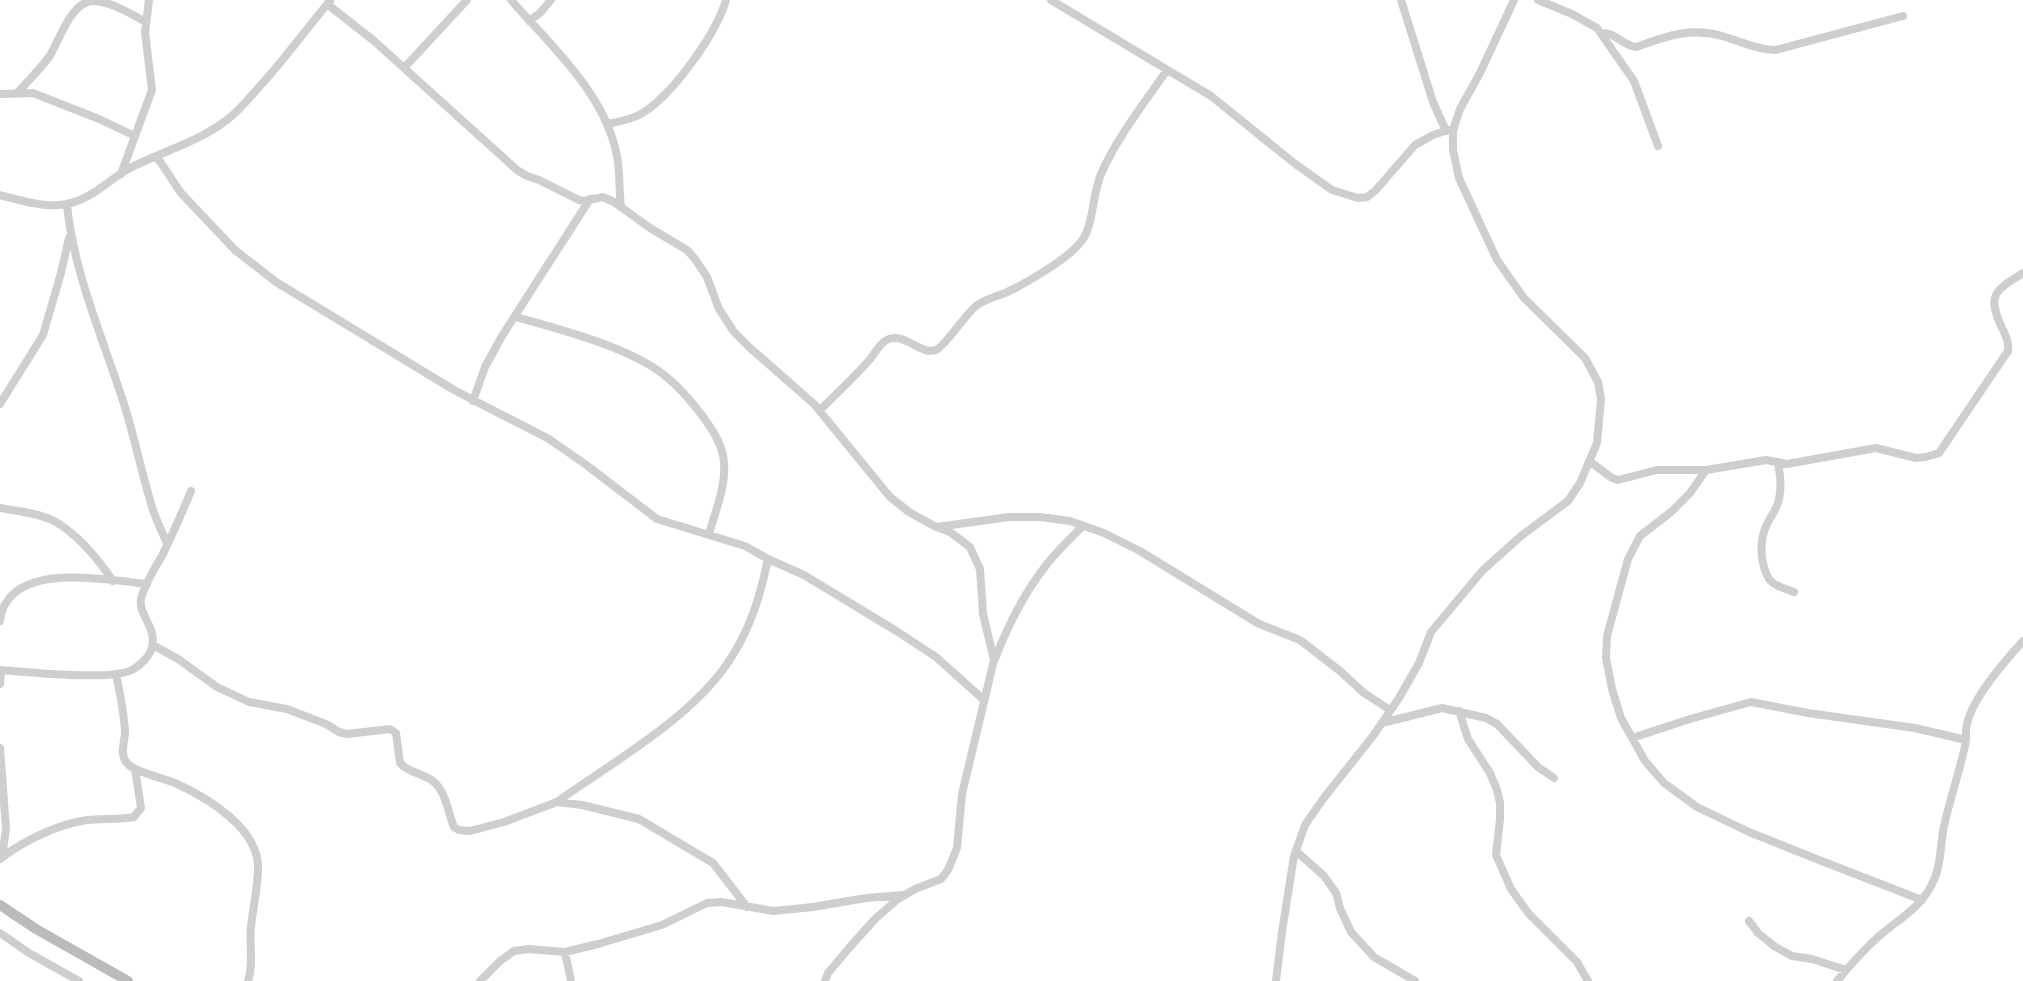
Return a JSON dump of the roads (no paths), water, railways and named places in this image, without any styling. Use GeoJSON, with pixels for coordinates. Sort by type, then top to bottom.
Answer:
{"type":"FeatureCollection","features":[{"type":"Feature","properties":{"kind":"main road"},"geometry":{"type":"LineString","coordinates":[[0,905],[36,929],[128,981]]}},
{"type":"Feature","properties":{"kind":"street"},"geometry":{"type":"LineString","coordinates":[[18,92],[50,56],[64,26],[83,3],[92,0],[126,11],[146,22]]}},
{"type":"Feature","properties":{"kind":"street"},"geometry":{"type":"LineString","coordinates":[[121,174],[152,90],[145,32],[149,0]]}},
{"type":"Feature","properties":{"kind":"street"},"geometry":{"type":"LineString","coordinates":[[404,68],[467,0]]}},
{"type":"Feature","properties":{"kind":"street"},"geometry":{"type":"LineString","coordinates":[[511,0],[597,103],[618,157],[621,207]]}},
{"type":"Feature","properties":{"kind":"street"},"geometry":{"type":"LineString","coordinates":[[529,21],[540,13],[551,0]]}},
{"type":"Feature","properties":{"kind":"street"},"geometry":{"type":"LineString","coordinates":[[607,124],[639,115],[677,81],[714,28],[726,0]]}},
{"type":"Feature","properties":{"kind":"street"},"geometry":{"type":"LineString","coordinates":[[1051,0],[1211,96],[1294,163],[1332,190],[1358,198],[1367,197],[1375,191],[1415,145],[1450,129],[1480,74],[1514,0]]}},
{"type":"Feature","properties":{"kind":"street"},"geometry":{"type":"LineString","coordinates":[[1276,981],[1296,851],[1305,825],[1382,723],[1419,663],[1431,632],[1483,570],[1521,536],[1568,501],[1580,483],[1597,443],[1600,423],[1601,399],[1598,382],[1585,358],[1524,298],[1497,260],[1459,178],[1450,129],[1433,102],[1401,0]]}},
{"type":"Feature","properties":{"kind":"street"},"geometry":{"type":"LineString","coordinates":[[1538,0],[1572,14],[1597,28],[1634,81],[1658,146]]}},
{"type":"Feature","properties":{"kind":"street"},"geometry":{"type":"LineString","coordinates":[[0,195],[45,206],[67,205],[90,195],[121,174],[179,148],[228,119],[248,100],[329,2],[517,170],[579,200],[603,197],[687,250],[707,277],[719,309],[734,332],[820,410],[890,497],[909,512],[950,532],[970,547],[980,568],[983,614],[994,660]]}},
{"type":"Feature","properties":{"kind":"street"},"geometry":{"type":"LineString","coordinates":[[1600,33],[1608,32],[1630,46],[1636,47],[1682,32],[1698,32],[1767,50],[1776,50],[1903,16]]}},
{"type":"Feature","properties":{"kind":"street"},"geometry":{"type":"LineString","coordinates":[[820,410],[871,358],[884,341],[899,339],[935,351],[943,345],[976,306],[1013,289],[1083,241],[1090,223],[1093,200],[1101,174],[1121,139],[1167,70]]}},
{"type":"Feature","properties":{"kind":"street"},"geometry":{"type":"LineString","coordinates":[[0,94],[33,93],[135,136]]}},
{"type":"Feature","properties":{"kind":"street"},"geometry":{"type":"LineString","coordinates":[[158,156],[182,193],[236,250],[276,282],[473,401],[549,439],[657,519],[745,546],[804,575],[936,657],[984,700]]}},
{"type":"Feature","properties":{"kind":"street"},"geometry":{"type":"LineString","coordinates":[[473,401],[486,367],[502,336],[590,199]]}},
{"type":"Feature","properties":{"kind":"street"},"geometry":{"type":"LineString","coordinates":[[67,205],[76,263],[87,292],[96,328],[121,395],[153,512],[167,544]]}},
{"type":"Feature","properties":{"kind":"street"},"geometry":{"type":"LineString","coordinates":[[0,404],[43,335],[70,232]]}},
{"type":"Feature","properties":{"kind":"street"},"geometry":{"type":"LineString","coordinates":[[1589,461],[1611,478],[1618,480],[1657,470],[1706,470],[1766,460],[1787,464],[1876,448],[1916,458],[1939,453],[2008,351],[2008,340],[1994,311],[1993,301],[2005,284],[2023,273]]}},
{"type":"Feature","properties":{"kind":"street"},"geometry":{"type":"LineString","coordinates":[[516,317],[557,328],[638,359],[663,374],[689,398],[711,428],[720,446],[724,463],[724,480],[710,534]]}},
{"type":"Feature","properties":{"kind":"street"},"geometry":{"type":"LineString","coordinates":[[1778,462],[1781,480],[1779,502],[1766,525],[1761,548],[1770,580],[1794,592]]}},
{"type":"Feature","properties":{"kind":"street"},"geometry":{"type":"LineString","coordinates":[[1706,470],[1690,493],[1671,512],[1640,536],[1628,559],[1607,636],[1606,658],[1618,708],[1632,738],[1645,760],[1664,783],[1697,807],[1769,840],[1922,900]]}},
{"type":"Feature","properties":{"kind":"street"},"geometry":{"type":"LineString","coordinates":[[0,684],[1,670],[80,675],[116,674],[132,670],[150,656],[153,645],[152,629],[144,616],[140,602],[178,523],[190,491]]}},
{"type":"Feature","properties":{"kind":"street"},"geometry":{"type":"LineString","coordinates":[[0,508],[54,521],[99,560],[113,581]]}},
{"type":"Feature","properties":{"kind":"street"},"geometry":{"type":"LineString","coordinates":[[936,527],[1009,517],[1040,517],[1070,521],[1104,533],[1140,551],[1259,624],[1300,640],[1365,693],[1390,710]]}},
{"type":"Feature","properties":{"kind":"street"},"geometry":{"type":"LineString","coordinates":[[825,981],[828,973],[875,919],[898,899],[941,879],[948,870],[957,848],[962,794],[994,660],[1006,630],[1026,593],[1048,562],[1083,526]]}},
{"type":"Feature","properties":{"kind":"street"},"geometry":{"type":"LineString","coordinates":[[153,645],[178,659],[217,687],[249,702],[287,709],[347,734],[390,729],[396,732],[400,763],[414,773],[424,775],[435,782],[440,789],[454,827],[470,831],[504,822],[557,802],[656,734],[716,679],[735,653],[759,599],[768,559]]}},
{"type":"Feature","properties":{"kind":"street"},"geometry":{"type":"LineString","coordinates":[[0,621],[5,604],[14,593],[45,579],[71,578],[147,584]]}},
{"type":"Feature","properties":{"kind":"street"},"geometry":{"type":"LineString","coordinates":[[1837,981],[1884,932],[1906,916],[1922,900],[1934,881],[1940,864],[1942,834],[1966,740],[1966,724],[1976,703],[2004,663],[2023,641]]}},
{"type":"Feature","properties":{"kind":"street"},"geometry":{"type":"LineString","coordinates":[[116,674],[125,734],[124,758],[128,765],[191,790],[222,810],[247,835],[256,851],[258,867],[249,943],[250,975],[248,981]]}},
{"type":"Feature","properties":{"kind":"street"},"geometry":{"type":"LineString","coordinates":[[1632,738],[1751,702],[1808,713],[1915,728],[1966,740]]}},
{"type":"Feature","properties":{"kind":"street"},"geometry":{"type":"LineString","coordinates":[[1382,723],[1443,708],[1486,718],[1497,723],[1538,767],[1554,778]]}},
{"type":"Feature","properties":{"kind":"street"},"geometry":{"type":"LineString","coordinates":[[1459,711],[1468,739],[1490,773],[1497,790],[1500,819],[1496,855],[1511,889],[1529,914],[1577,962],[1588,981]]}},
{"type":"Feature","properties":{"kind":"street"},"geometry":{"type":"LineString","coordinates":[[0,748],[6,829],[1,858]]}},
{"type":"Feature","properties":{"kind":"street"},"geometry":{"type":"LineString","coordinates":[[1,858],[23,842],[84,820],[134,817],[141,808],[135,769]]}},
{"type":"Feature","properties":{"kind":"street"},"geometry":{"type":"LineString","coordinates":[[557,802],[582,805],[647,823],[713,863],[747,907]]}},
{"type":"Feature","properties":{"kind":"street"},"geometry":{"type":"LineString","coordinates":[[1296,851],[1324,876],[1336,892],[1340,908],[1351,932],[1374,957],[1415,981]]}},
{"type":"Feature","properties":{"kind":"street"},"geometry":{"type":"LineString","coordinates":[[480,981],[491,977],[500,961],[514,951],[528,949],[565,952],[662,925],[707,903],[722,902],[773,911],[906,894]]}},
{"type":"Feature","properties":{"kind":"street"},"geometry":{"type":"LineString","coordinates":[[1749,921],[1758,933],[1774,946],[1792,956],[1812,959],[1846,970]]}},
{"type":"Feature","properties":{"kind":"street"},"geometry":{"type":"LineString","coordinates":[[0,933],[29,953],[79,981]]}},
{"type":"Feature","properties":{"kind":"street"},"geometry":{"type":"LineString","coordinates":[[565,952],[572,981]]}}]}
